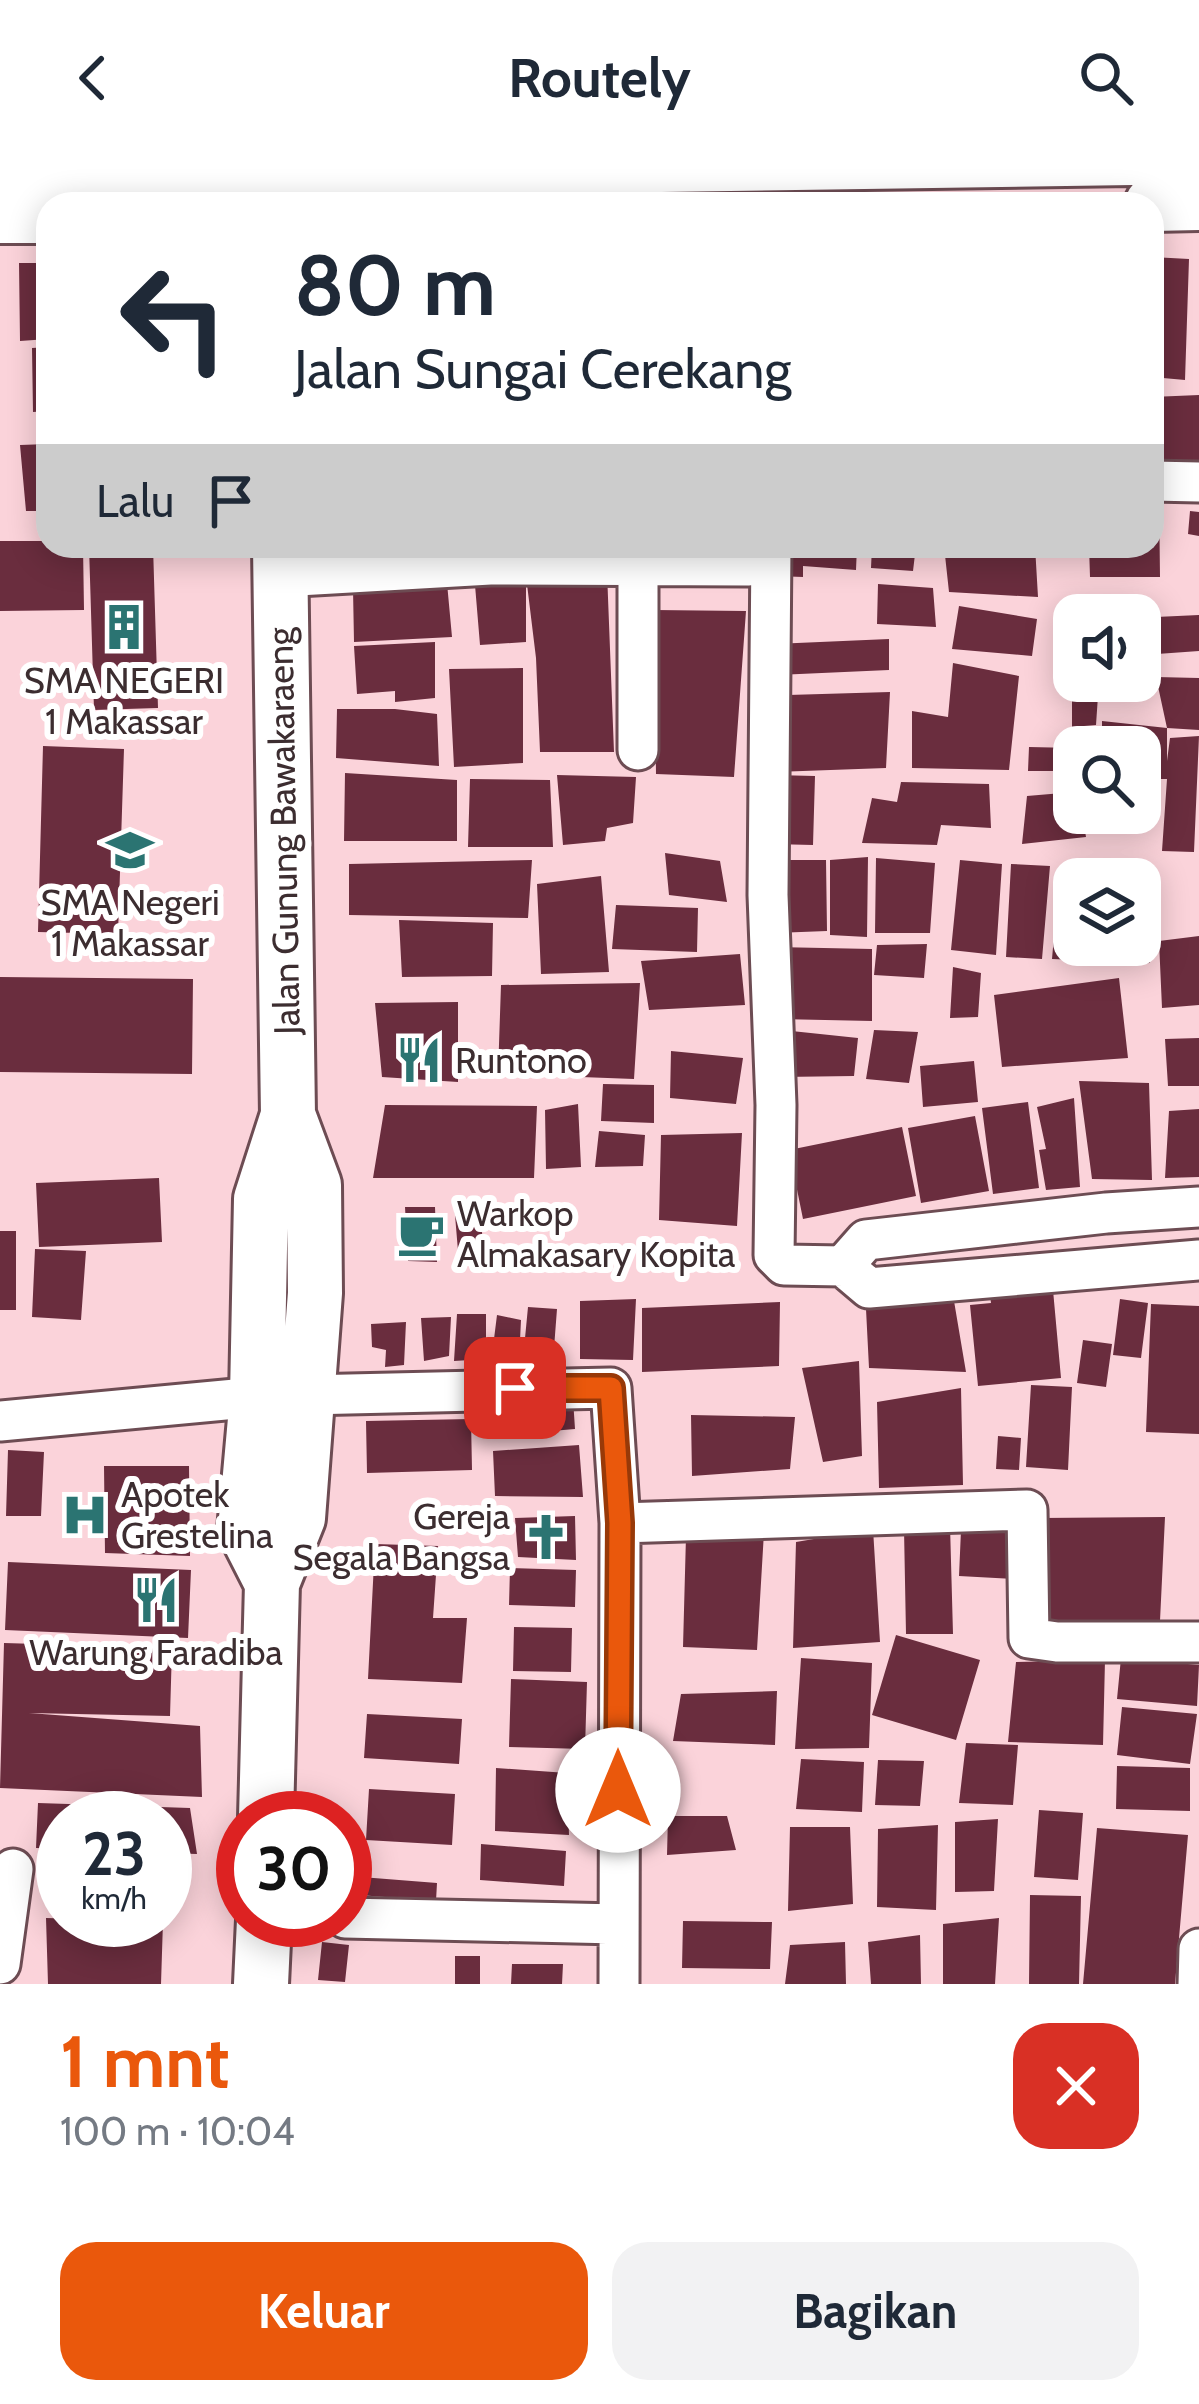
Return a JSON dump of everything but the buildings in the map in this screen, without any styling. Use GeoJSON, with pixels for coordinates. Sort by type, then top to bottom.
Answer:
{"type":"FeatureCollection","features":[{"type":"Feature","properties":{"kind":"main road"},"geometry":{"type":"LineString","coordinates":[[0,167],[284,176],[563,160],[796,159],[1192,169]]}},
{"type":"Feature","properties":{"kind":"main road"},"geometry":{"type":"LineString","coordinates":[[1164,194],[1192,169]]}},
{"type":"Feature","properties":{"kind":"main road"},"geometry":{"type":"LineString","coordinates":[[0,216],[36,216]]}},
{"type":"Feature","properties":{"kind":"main road","name":"Jalan Gunung Bawakaraeng"},"geometry":{"type":"LineString","coordinates":[[267,1791],[272,1583],[298,1518],[282,1396],[315,1293],[314,1185],[288,1115],[280,561]]}},
{"type":"Feature","properties":{"kind":"main road"},"geometry":{"type":"LineString","coordinates":[[261,1984],[263,1947]]}},
{"type":"Feature","properties":{"kind":"street"},"geometry":{"type":"LineString","coordinates":[[1164,481],[1199,482]]}},
{"type":"Feature","properties":{"kind":"street"},"geometry":{"type":"LineString","coordinates":[[280,561],[638,566],[736,558]]}},
{"type":"Feature","properties":{"kind":"street"},"geometry":{"type":"LineString","coordinates":[[760,558],[776,1105],[774,1256],[784,1265],[844,1267],[869,1288],[1199,1260]]}},
{"type":"Feature","properties":{"kind":"street"},"geometry":{"type":"LineString","coordinates":[[638,566],[638,750]]}},
{"type":"Feature","properties":{"kind":"street"},"geometry":{"type":"LineString","coordinates":[[844,1267],[866,1240],[1199,1207]]}},
{"type":"Feature","properties":{"kind":"street"},"geometry":{"type":"LineString","coordinates":[[0,1421],[282,1396],[611,1388],[620,1523],[619,1984]]}},
{"type":"Feature","properties":{"kind":"street"},"geometry":{"type":"LineString","coordinates":[[620,1523],[1027,1510],[1029,1638],[1199,1642]]}},
{"type":"Feature","properties":{"kind":"street"},"geometry":{"type":"LineString","coordinates":[[0,1964],[13,1870]]}},
{"type":"Feature","properties":{"kind":"street"},"geometry":{"type":"LineString","coordinates":[[372,1919],[618,1924]]}},
{"type":"Feature","properties":{"kind":"street"},"geometry":{"type":"LineString","coordinates":[[1198,1984],[1199,1949]]}},
{"type":"Feature","properties":{"kind":"place","name":"SMA NEGERI 1 Makassar"},"geometry":{"type":"Point","coordinates":[124,627]}},
{"type":"Feature","properties":{"kind":"place","name":"SMA Negeri 1 Makassar"},"geometry":{"type":"Point","coordinates":[130,850]}},
{"type":"Feature","properties":{"kind":"place","name":"Runtono"},"geometry":{"type":"Point","coordinates":[419,1060]}},
{"type":"Feature","properties":{"kind":"place","name":"Warkop Almakasary Kopita"},"geometry":{"type":"Point","coordinates":[421,1234]}},
{"type":"Feature","properties":{"kind":"place","name":"Apotek Grestelina"},"geometry":{"type":"Point","coordinates":[85,1515]}},
{"type":"Feature","properties":{"kind":"place","name":"Gereja Segala Bangsa"},"geometry":{"type":"Point","coordinates":[546,1537]}},
{"type":"Feature","properties":{"kind":"place","name":"Warung Faradiba"},"geometry":{"type":"Point","coordinates":[156,1600]}},
{"type":"Feature","properties":{"kind":"route"},"geometry":{"type":"LineString","coordinates":[[515,1388],[611,1388],[620,1523],[618,1790]]}}]}
